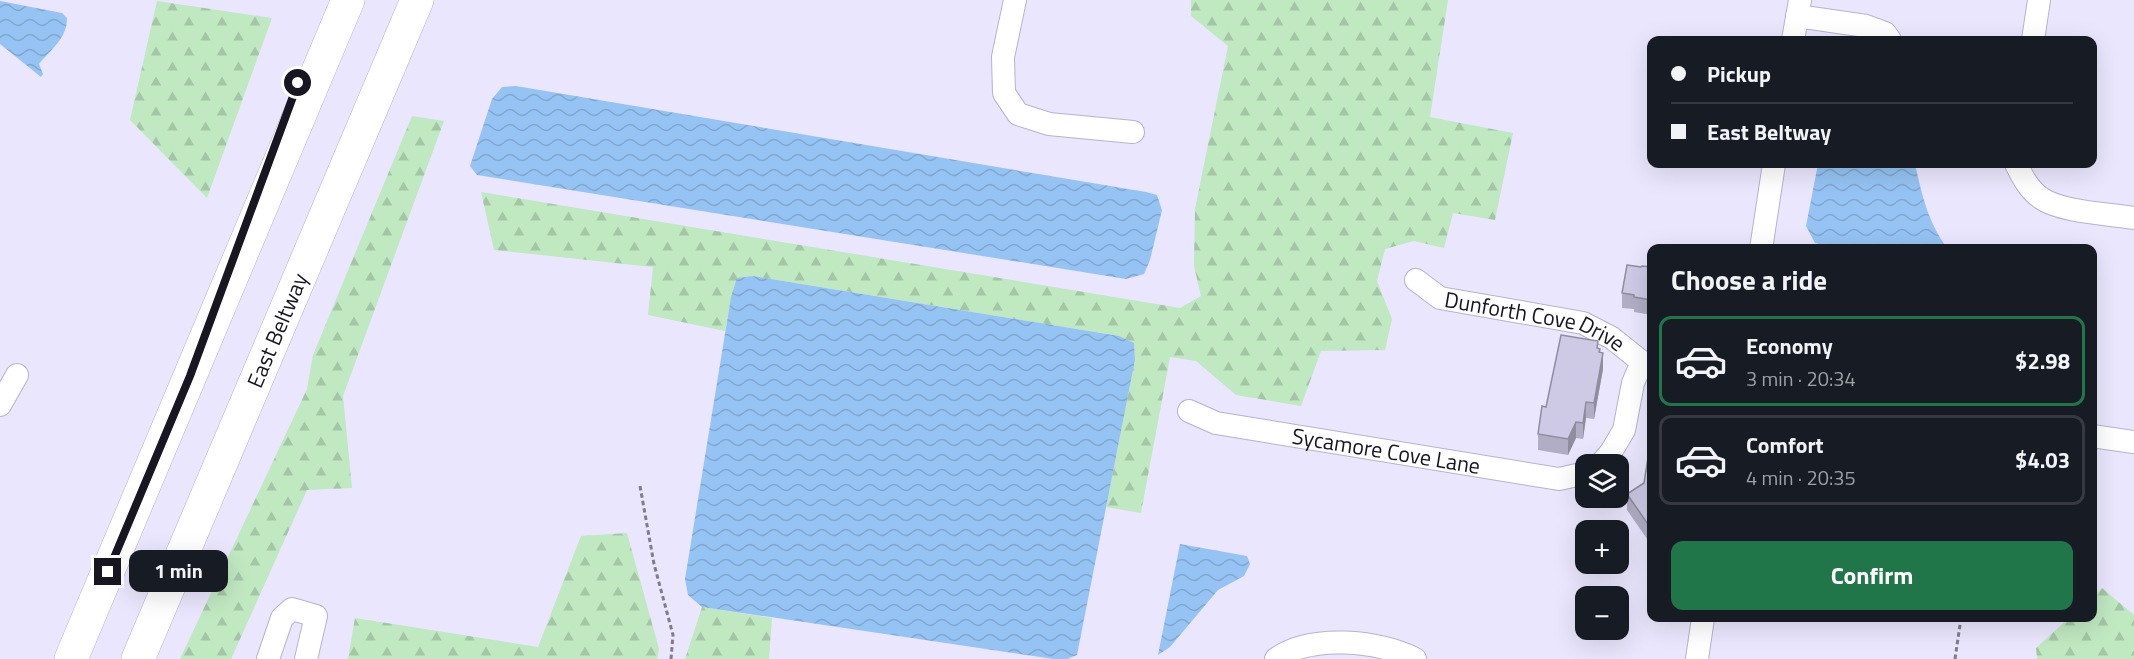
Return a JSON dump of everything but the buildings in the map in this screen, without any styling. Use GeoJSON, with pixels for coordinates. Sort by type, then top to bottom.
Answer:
{"type":"FeatureCollection","features":[{"type":"Feature","properties":{"kind":"highway"},"geometry":{"type":"LineString","coordinates":[[190,376],[266,166],[330,0]]}},
{"type":"Feature","properties":{"kind":"highway"},"geometry":{"type":"LineString","coordinates":[[71,659],[348,0]]}},
{"type":"Feature","properties":{"kind":"highway","name":"East Beltway"},"geometry":{"type":"LineString","coordinates":[[138,659],[417,0]]}},
{"type":"Feature","properties":{"kind":"street"},"geometry":{"type":"LineString","coordinates":[[1015,0],[1003,57],[1004,93],[1018,114],[1049,124],[1133,132]]}},
{"type":"Feature","properties":{"kind":"street"},"geometry":{"type":"LineString","coordinates":[[2034,36],[2040,0]]}},
{"type":"Feature","properties":{"kind":"street"},"geometry":{"type":"LineString","coordinates":[[1794,36],[1798,8],[1866,26],[1887,36]]}},
{"type":"Feature","properties":{"kind":"street"},"geometry":{"type":"LineString","coordinates":[[1762,244],[1773,168]]}},
{"type":"Feature","properties":{"kind":"street"},"geometry":{"type":"LineString","coordinates":[[2018,168],[2040,198],[2058,206],[2134,218]]}},
{"type":"Feature","properties":{"kind":"street","name":"Dunforth Cove Drive"},"geometry":{"type":"LineString","coordinates":[[1416,280],[1440,298],[1583,323],[1612,338],[1647,363]]}},
{"type":"Feature","properties":{"kind":"street"},"geometry":{"type":"LineString","coordinates":[[1609,454],[1624,430],[1632,382],[1647,363]]}},
{"type":"Feature","properties":{"kind":"street"},"geometry":{"type":"LineString","coordinates":[[0,405],[17,375]]}},
{"type":"Feature","properties":{"kind":"street","name":"Sycamore Cove Lane"},"geometry":{"type":"LineString","coordinates":[[1189,411],[1216,423],[1559,479],[1575,475]]}},
{"type":"Feature","properties":{"kind":"street"},"geometry":{"type":"LineString","coordinates":[[2097,437],[2134,442]]}},
{"type":"Feature","properties":{"kind":"street"},"geometry":{"type":"LineString","coordinates":[[268,659],[282,618],[292,609],[316,616],[306,659]]}},
{"type":"Feature","properties":{"kind":"street"},"geometry":{"type":"LineString","coordinates":[[1697,659],[1702,622]]}},
{"type":"Feature","properties":{"kind":"street"},"geometry":{"type":"LineString","coordinates":[[1276,659],[1285,653],[1309,645],[1338,641],[1401,652],[1415,659]]}},
{"type":"Feature","properties":{"kind":"path"},"geometry":{"type":"LineString","coordinates":[[640,486],[654,564],[673,635],[671,659]]}},
{"type":"Feature","properties":{"kind":"path"},"geometry":{"type":"LineString","coordinates":[[1955,659],[1960,622]]}},
{"type":"Feature","properties":{"kind":"green space"},"geometry":{"type":"Polygon","coordinates":[[[1191,0],[1448,0],[1430,117],[1513,133],[1495,220],[1453,213],[1444,248],[1414,241],[1385,249],[1377,281],[1392,319],[1385,350],[1321,351],[1301,406],[1236,395],[1196,361],[1170,357],[1141,513],[1106,507],[1135,360],[1134,343],[1119,336],[753,276],[731,297],[725,331],[648,315],[653,267],[494,250],[481,192],[1180,308],[1201,296],[1194,266],[1195,209],[1228,46],[1191,16],[1191,0]]]}},
{"type":"Feature","properties":{"kind":"green space"},"geometry":{"type":"Polygon","coordinates":[[[157,1],[272,18],[207,198],[130,120],[157,1]]]}},
{"type":"Feature","properties":{"kind":"green space"},"geometry":{"type":"Polygon","coordinates":[[[412,116],[444,121],[343,396],[352,488],[307,490],[231,659],[180,659],[307,389],[313,355],[412,116]]]}},
{"type":"Feature","properties":{"kind":"green space"},"geometry":{"type":"Polygon","coordinates":[[[627,533],[659,649],[657,659],[348,659],[355,618],[538,647],[581,536],[627,533]]]}},
{"type":"Feature","properties":{"kind":"green space"},"geometry":{"type":"Polygon","coordinates":[[[2102,588],[2134,615],[2134,659],[2037,659],[2036,648],[2065,622],[2097,622],[2097,593],[2102,588]]]}},
{"type":"Feature","properties":{"kind":"green space"},"geometry":{"type":"Polygon","coordinates":[[[702,607],[772,618],[769,659],[685,659],[702,607]]]}},
{"type":"Feature","properties":{"kind":"water"},"geometry":{"type":"Polygon","coordinates":[[[0,1],[62,13],[67,18],[61,38],[39,64],[43,74],[41,77],[0,44],[0,1]]]}},
{"type":"Feature","properties":{"kind":"water"},"geometry":{"type":"Polygon","coordinates":[[[516,86],[1146,192],[1157,195],[1162,210],[1150,260],[1144,274],[1126,279],[477,175],[470,166],[492,99],[502,87],[516,86]]]}},
{"type":"Feature","properties":{"kind":"water"},"geometry":{"type":"Polygon","coordinates":[[[1817,168],[1916,168],[1923,198],[1935,229],[1944,244],[1819,244],[1815,243],[1806,226],[1817,168]]]}},
{"type":"Feature","properties":{"kind":"water"},"geometry":{"type":"Polygon","coordinates":[[[753,276],[1119,336],[1134,343],[1135,360],[1077,655],[1067,659],[1054,659],[702,607],[688,595],[685,579],[731,297],[737,278],[753,276]]]}},
{"type":"Feature","properties":{"kind":"water"},"geometry":{"type":"Polygon","coordinates":[[[1180,544],[1247,556],[1250,564],[1244,576],[1218,590],[1170,647],[1158,655],[1180,544]]]}},
{"type":"Feature","properties":{"kind":"route"},"geometry":{"type":"LineString","coordinates":[[108,572],[190,376],[298,83]]}}]}
